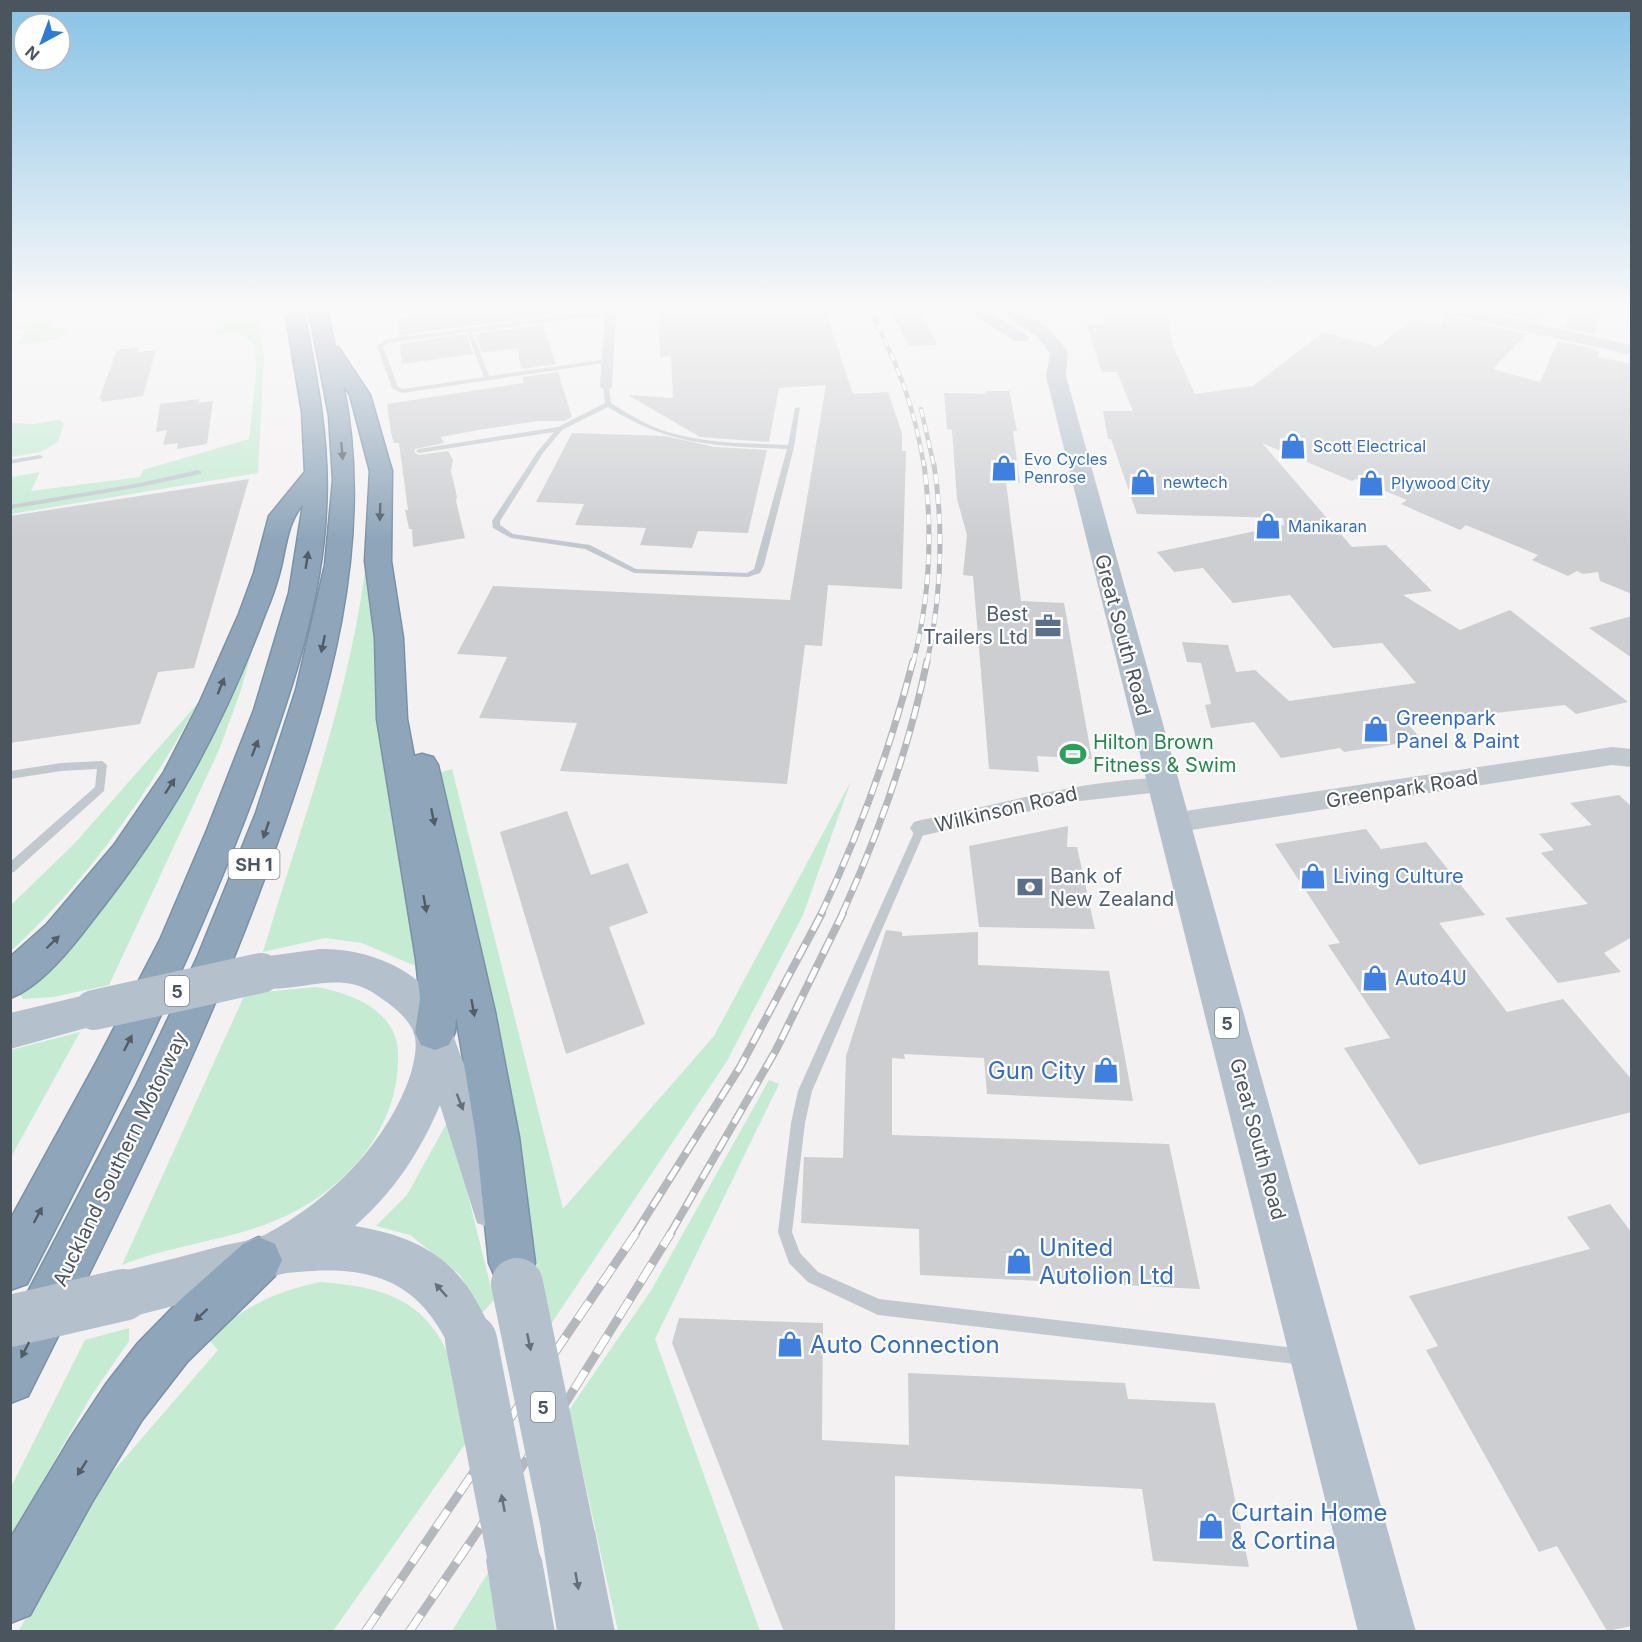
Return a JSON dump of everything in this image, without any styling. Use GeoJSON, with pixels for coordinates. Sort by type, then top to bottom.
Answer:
{"type":"FeatureCollection","features":[{"type":"Feature","properties":{"kind":"highway","name":"SH 1"},"geometry":{"type":"LineString","coordinates":[[10,1267],[129,1042],[168,960],[213,856],[266,720],[292,635],[307,564],[316,474],[312,419],[307,387]]}},
{"type":"Feature","properties":{"kind":"highway","name":"Auckland Southern Motorway"},"geometry":{"type":"LineString","coordinates":[[10,1378],[109,1187],[177,1045],[250,874],[293,753],[318,668],[332,602],[341,537],[344,477],[340,432],[332,387]]}},
{"type":"Feature","properties":{"kind":"highway"},"geometry":{"type":"LineString","coordinates":[[355,387],[360,395],[381,471],[378,561],[389,638],[392,719],[435,959],[439,999],[436,1040]]}},
{"type":"Feature","properties":{"kind":"highway"},"geometry":{"type":"LineString","coordinates":[[10,981],[60,935],[126,854],[176,778],[213,704],[252,614],[267,573],[281,516],[316,474]]}},
{"type":"Feature","properties":{"kind":"highway"},"geometry":{"type":"LineString","coordinates":[[389,638],[411,713],[471,994],[507,1194],[514,1274]]}},
{"type":"Feature","properties":{"kind":"highway"},"geometry":{"type":"LineString","coordinates":[[10,1594],[81,1469],[142,1377],[173,1341],[271,1255]]}},
{"type":"Feature","properties":{"kind":"main road","name":"Great South Road"},"geometry":{"type":"LineString","coordinates":[[1060,387],[1162,786],[1387,1632]]}},
{"type":"Feature","properties":{"kind":"main road","name":"5"},"geometry":{"type":"LineString","coordinates":[[10,1031],[94,1010],[261,974],[327,966],[354,968],[374,974],[395,986],[427,1015],[462,1107],[514,1274],[568,1531],[586,1632]]}},
{"type":"Feature","properties":{"kind":"main road"},"geometry":{"type":"LineString","coordinates":[[271,1255],[343,1206],[367,1186],[383,1167],[403,1140],[416,1115],[436,1040]]}},
{"type":"Feature","properties":{"kind":"main road"},"geometry":{"type":"LineString","coordinates":[[10,1321],[123,1295],[271,1255],[354,1249],[398,1260],[429,1276],[460,1314],[471,1340],[526,1632]]}},
{"type":"Feature","properties":{"kind":"street","name":"Greenpark Road"},"geometry":{"type":"LineString","coordinates":[[1172,823],[1612,756],[1632,758]]}},
{"type":"Feature","properties":{"kind":"street","name":"Wilkinson Road"},"geometry":{"type":"LineString","coordinates":[[921,828],[1082,792],[1115,787],[1162,786]]}},
{"type":"Feature","properties":{"kind":"lane"},"geometry":{"type":"LineString","coordinates":[[395,387],[399,391],[429,387]]}},
{"type":"Feature","properties":{"kind":"lane"},"geometry":{"type":"LineString","coordinates":[[606,387],[608,404],[635,422],[681,440],[703,444],[791,447]]}},
{"type":"Feature","properties":{"kind":"lane"},"geometry":{"type":"LineString","coordinates":[[419,451],[560,429],[608,404]]}},
{"type":"Feature","properties":{"kind":"lane"},"geometry":{"type":"LineString","coordinates":[[560,429],[540,452],[496,521],[496,526],[511,536],[587,547],[634,571],[748,575],[757,571],[791,447],[798,408]]}},
{"type":"Feature","properties":{"kind":"lane"},"geometry":{"type":"LineString","coordinates":[[10,462],[40,457]]}},
{"type":"Feature","properties":{"kind":"lane"},"geometry":{"type":"LineString","coordinates":[[10,507],[135,486],[198,472]]}},
{"type":"Feature","properties":{"kind":"lane"},"geometry":{"type":"LineString","coordinates":[[10,775],[61,767],[102,765],[100,788],[10,869]]}},
{"type":"Feature","properties":{"kind":"lane"},"geometry":{"type":"LineString","coordinates":[[921,828],[805,1091],[798,1122],[785,1232],[794,1258],[813,1277],[878,1307],[1315,1358]]}},
{"type":"Feature","properties":{"kind":"green space"},"geometry":{"type":"Polygon","coordinates":[[[255,387],[263,387],[258,473],[11,514],[11,477],[40,472],[31,491],[140,477],[143,470],[249,439],[255,387]]]}},
{"type":"Feature","properties":{"kind":"green space"},"geometry":{"type":"Polygon","coordinates":[[[59,420],[64,423],[58,442],[41,452],[11,457],[11,423],[33,424],[59,420]]]}},
{"type":"Feature","properties":{"kind":"green space"},"geometry":{"type":"Polygon","coordinates":[[[368,545],[417,951],[416,964],[413,965],[362,943],[325,938],[263,952],[339,700],[361,597],[368,545]]]}},
{"type":"Feature","properties":{"kind":"green space"},"geometry":{"type":"Polygon","coordinates":[[[259,625],[241,690],[219,750],[109,985],[53,997],[23,999],[19,993],[55,957],[259,625]]]}},
{"type":"Feature","properties":{"kind":"green space"},"geometry":{"type":"Polygon","coordinates":[[[198,703],[137,803],[114,835],[65,896],[11,951],[11,905],[75,843],[198,703]]]}},
{"type":"Feature","properties":{"kind":"green space"},"geometry":{"type":"Polygon","coordinates":[[[452,769],[563,1209],[714,1036],[851,781],[803,915],[727,1061],[549,1327],[435,774],[452,769]]]}},
{"type":"Feature","properties":{"kind":"green space"},"geometry":{"type":"Polygon","coordinates":[[[316,987],[357,999],[369,1006],[389,1025],[395,1037],[398,1052],[396,1080],[390,1106],[365,1153],[347,1174],[326,1192],[279,1219],[122,1265],[245,994],[316,987]]]}},
{"type":"Feature","properties":{"kind":"green space"},"geometry":{"type":"Polygon","coordinates":[[[80,1032],[11,1157],[11,1050],[80,1032]]]}},
{"type":"Feature","properties":{"kind":"green space"},"geometry":{"type":"Polygon","coordinates":[[[769,1080],[779,1084],[655,1339],[760,1631],[618,1631],[569,1410],[652,1289],[769,1080]]]}},
{"type":"Feature","properties":{"kind":"green space"},"geometry":{"type":"Polygon","coordinates":[[[449,1119],[494,1300],[482,1313],[460,1275],[410,1235],[376,1226],[407,1195],[449,1119]]]}},
{"type":"Feature","properties":{"kind":"green space"},"geometry":{"type":"Polygon","coordinates":[[[320,1282],[342,1284],[382,1293],[415,1310],[429,1323],[441,1340],[454,1370],[466,1443],[333,1631],[18,1632],[83,1515],[111,1474],[218,1350],[208,1339],[233,1318],[260,1302],[289,1290],[320,1282]]]}},
{"type":"Feature","properties":{"kind":"green space"},"geometry":{"type":"Polygon","coordinates":[[[129,1328],[129,1341],[91,1396],[11,1537],[11,1487],[85,1340],[129,1328]]]}},
{"type":"Feature","properties":{"kind":"green space"},"geometry":{"type":"Polygon","coordinates":[[[488,1573],[497,1631],[452,1631],[488,1573]]]}},
{"type":"Feature","properties":{"kind":"building"},"geometry":{"type":"Polygon","coordinates":[[[104,387],[146,387],[143,396],[101,402],[102,398],[99,399],[104,387]]]}},
{"type":"Feature","properties":{"kind":"building"},"geometry":{"type":"Polygon","coordinates":[[[500,387],[563,387],[572,417],[564,421],[539,421],[441,437],[444,443],[415,449],[414,452],[419,455],[448,451],[453,460],[451,471],[465,538],[413,547],[412,529],[409,529],[405,510],[408,510],[399,443],[394,443],[387,404],[500,387]]]}},
{"type":"Feature","properties":{"kind":"building"},"geometry":{"type":"Polygon","coordinates":[[[672,387],[801,387],[779,388],[769,442],[700,437],[628,395],[673,398],[672,387]]]}},
{"type":"Feature","properties":{"kind":"building"},"geometry":{"type":"Polygon","coordinates":[[[826,387],[851,387],[853,394],[888,392],[902,433],[902,451],[906,451],[902,589],[828,585],[822,646],[805,645],[787,784],[560,771],[577,723],[479,718],[507,657],[457,654],[493,586],[790,600],[826,387]]]}},
{"type":"Feature","properties":{"kind":"building"},"geometry":{"type":"Polygon","coordinates":[[[1123,387],[1192,387],[1195,394],[1248,387],[1632,387],[1632,594],[1600,581],[1598,572],[1583,574],[1577,571],[1568,576],[1532,560],[1538,555],[1466,525],[1460,530],[1401,504],[1407,500],[1356,479],[1352,481],[1262,443],[1352,547],[1386,545],[1432,591],[1403,595],[1460,630],[1510,610],[1628,702],[1576,714],[1565,705],[1407,723],[1422,740],[1344,752],[1340,748],[1281,758],[1254,722],[1211,728],[1205,705],[1211,704],[1201,663],[1187,662],[1182,642],[1228,645],[1236,672],[1255,670],[1289,701],[1416,683],[1382,643],[1333,648],[1290,595],[1233,603],[1203,568],[1174,572],[1157,552],[1284,525],[1283,518],[1137,514],[1111,439],[1108,439],[1103,411],[1133,411],[1123,387]]]}},
{"type":"Feature","properties":{"kind":"building"},"geometry":{"type":"Polygon","coordinates":[[[986,391],[1009,391],[1017,431],[1013,431],[1020,483],[1006,482],[1021,601],[1064,603],[1092,759],[1037,756],[1039,772],[989,769],[973,576],[963,575],[967,535],[957,499],[952,430],[947,429],[944,393],[987,394],[986,391]]]}},
{"type":"Feature","properties":{"kind":"building"},"geometry":{"type":"Polygon","coordinates":[[[200,399],[198,403],[213,401],[207,444],[177,449],[178,443],[163,445],[167,430],[156,432],[160,404],[200,399]]]}},
{"type":"Feature","properties":{"kind":"building"},"geometry":{"type":"Polygon","coordinates":[[[572,433],[665,436],[715,447],[767,450],[748,533],[698,531],[692,548],[640,545],[646,528],[575,525],[584,504],[536,502],[572,433]]]}},
{"type":"Feature","properties":{"kind":"building"},"geometry":{"type":"Polygon","coordinates":[[[249,479],[194,668],[158,672],[140,724],[10,743],[10,516],[249,479]]]}},
{"type":"Feature","properties":{"kind":"building"},"geometry":{"type":"Polygon","coordinates":[[[1632,616],[1632,658],[1589,628],[1632,616]]]}},
{"type":"Feature","properties":{"kind":"building"},"geometry":{"type":"Polygon","coordinates":[[[1619,795],[1632,807],[1632,937],[1604,953],[1621,972],[1558,983],[1505,918],[1588,904],[1541,853],[1554,850],[1539,834],[1592,825],[1570,803],[1619,795]]]}},
{"type":"Feature","properties":{"kind":"building"},"geometry":{"type":"Polygon","coordinates":[[[567,811],[591,875],[628,863],[648,913],[609,927],[645,1024],[566,1054],[500,832],[567,811]]]}},
{"type":"Feature","properties":{"kind":"building","name":"Bank of New Zealand"},"geometry":{"type":"Polygon","coordinates":[[[1068,826],[1067,847],[1077,847],[1095,929],[979,927],[969,846],[1068,826]]]}},
{"type":"Feature","properties":{"kind":"building"},"geometry":{"type":"Polygon","coordinates":[[[1366,829],[1381,849],[1426,842],[1485,915],[1439,923],[1507,1012],[1563,999],[1632,1080],[1632,1112],[1419,1165],[1344,1048],[1390,1038],[1328,945],[1340,943],[1275,844],[1366,829]]]}},
{"type":"Feature","properties":{"kind":"building"},"geometry":{"type":"Polygon","coordinates":[[[886,930],[902,932],[902,936],[978,932],[978,965],[1109,971],[1133,1101],[987,1094],[984,1058],[904,1054],[905,1059],[892,1058],[892,1135],[1169,1144],[1200,1289],[920,1275],[919,1229],[801,1223],[804,1157],[843,1158],[846,1056],[886,930]]]}},
{"type":"Feature","properties":{"kind":"building"},"geometry":{"type":"Polygon","coordinates":[[[1610,1204],[1632,1233],[1632,1626],[1607,1631],[1557,1546],[1539,1552],[1426,1350],[1438,1346],[1409,1296],[1590,1249],[1567,1217],[1610,1204]]]}},
{"type":"Feature","properties":{"kind":"building"},"geometry":{"type":"Polygon","coordinates":[[[679,1318],[823,1323],[822,1440],[909,1445],[908,1373],[1125,1383],[1128,1399],[1215,1403],[1249,1567],[1153,1561],[1142,1489],[895,1476],[895,1632],[784,1632],[672,1343],[679,1318]]]}},
{"type":"Feature","properties":{"kind":"railway"},"geometry":{"type":"LineString","coordinates":[[904,387],[924,466]]}},
{"type":"Feature","properties":{"kind":"railway"},"geometry":{"type":"LineString","coordinates":[[921,409],[934,466]]}},
{"type":"Feature","properties":{"kind":"railway"},"geometry":{"type":"LineString","coordinates":[[913,663],[923,614],[928,564],[929,539],[924,464]]}},
{"type":"Feature","properties":{"kind":"railway"},"geometry":{"type":"LineString","coordinates":[[927,663],[940,564],[939,514],[934,464]]}},
{"type":"Feature","properties":{"kind":"railway"},"geometry":{"type":"LineString","coordinates":[[821,914],[849,852],[873,790],[913,661]]}},
{"type":"Feature","properties":{"kind":"railway"},"geometry":{"type":"LineString","coordinates":[[842,914],[892,790],[920,694],[927,661]]}},
{"type":"Feature","properties":{"kind":"railway"},"geometry":{"type":"LineString","coordinates":[[635,1234],[740,1067],[822,913]]}},
{"type":"Feature","properties":{"kind":"railway"},"geometry":{"type":"LineString","coordinates":[[670,1234],[776,1050],[843,913]]}},
{"type":"Feature","properties":{"kind":"railway"},"geometry":{"type":"LineString","coordinates":[[365,1632],[636,1233]]}},
{"type":"Feature","properties":{"kind":"railway"},"geometry":{"type":"LineString","coordinates":[[409,1632],[568,1399],[671,1233]]}},
{"type":"Feature","properties":{"kind":"place","name":"Scott Electrical"},"geometry":{"type":"Point","coordinates":[1293,446]}},
{"type":"Feature","properties":{"kind":"place","name":"Evo Cycles Penrose"},"geometry":{"type":"Point","coordinates":[1004,468]}},
{"type":"Feature","properties":{"kind":"place","name":"newtech"},"geometry":{"type":"Point","coordinates":[1143,482]}},
{"type":"Feature","properties":{"kind":"place","name":"Plywood City"},"geometry":{"type":"Point","coordinates":[1371,483]}},
{"type":"Feature","properties":{"kind":"place","name":"Manikaran"},"geometry":{"type":"Point","coordinates":[1268,526]}},
{"type":"Feature","properties":{"kind":"place","name":"Best Trailers Ltd"},"geometry":{"type":"Point","coordinates":[1048,626]}},
{"type":"Feature","properties":{"kind":"place","name":"Greenpark Panel & Paint"},"geometry":{"type":"Point","coordinates":[1376,729]}},
{"type":"Feature","properties":{"kind":"place","name":"Hilton Brown Fitness & Swim"},"geometry":{"type":"Point","coordinates":[1073,754]}},
{"type":"Feature","properties":{"kind":"place","name":"Living Culture"},"geometry":{"type":"Point","coordinates":[1313,876]}},
{"type":"Feature","properties":{"kind":"place","name":"Bank of New Zealand"},"geometry":{"type":"Point","coordinates":[1030,887]}},
{"type":"Feature","properties":{"kind":"place","name":"Auto4U"},"geometry":{"type":"Point","coordinates":[1375,978]}},
{"type":"Feature","properties":{"kind":"place","name":"Gun City"},"geometry":{"type":"Point","coordinates":[1106,1070]}},
{"type":"Feature","properties":{"kind":"place","name":"United Autolion Ltd"},"geometry":{"type":"Point","coordinates":[1019,1261]}},
{"type":"Feature","properties":{"kind":"place","name":"Auto Connection"},"geometry":{"type":"Point","coordinates":[790,1344]}},
{"type":"Feature","properties":{"kind":"place","name":"Curtain Home & Cortina"},"geometry":{"type":"Point","coordinates":[1211,1526]}}]}
